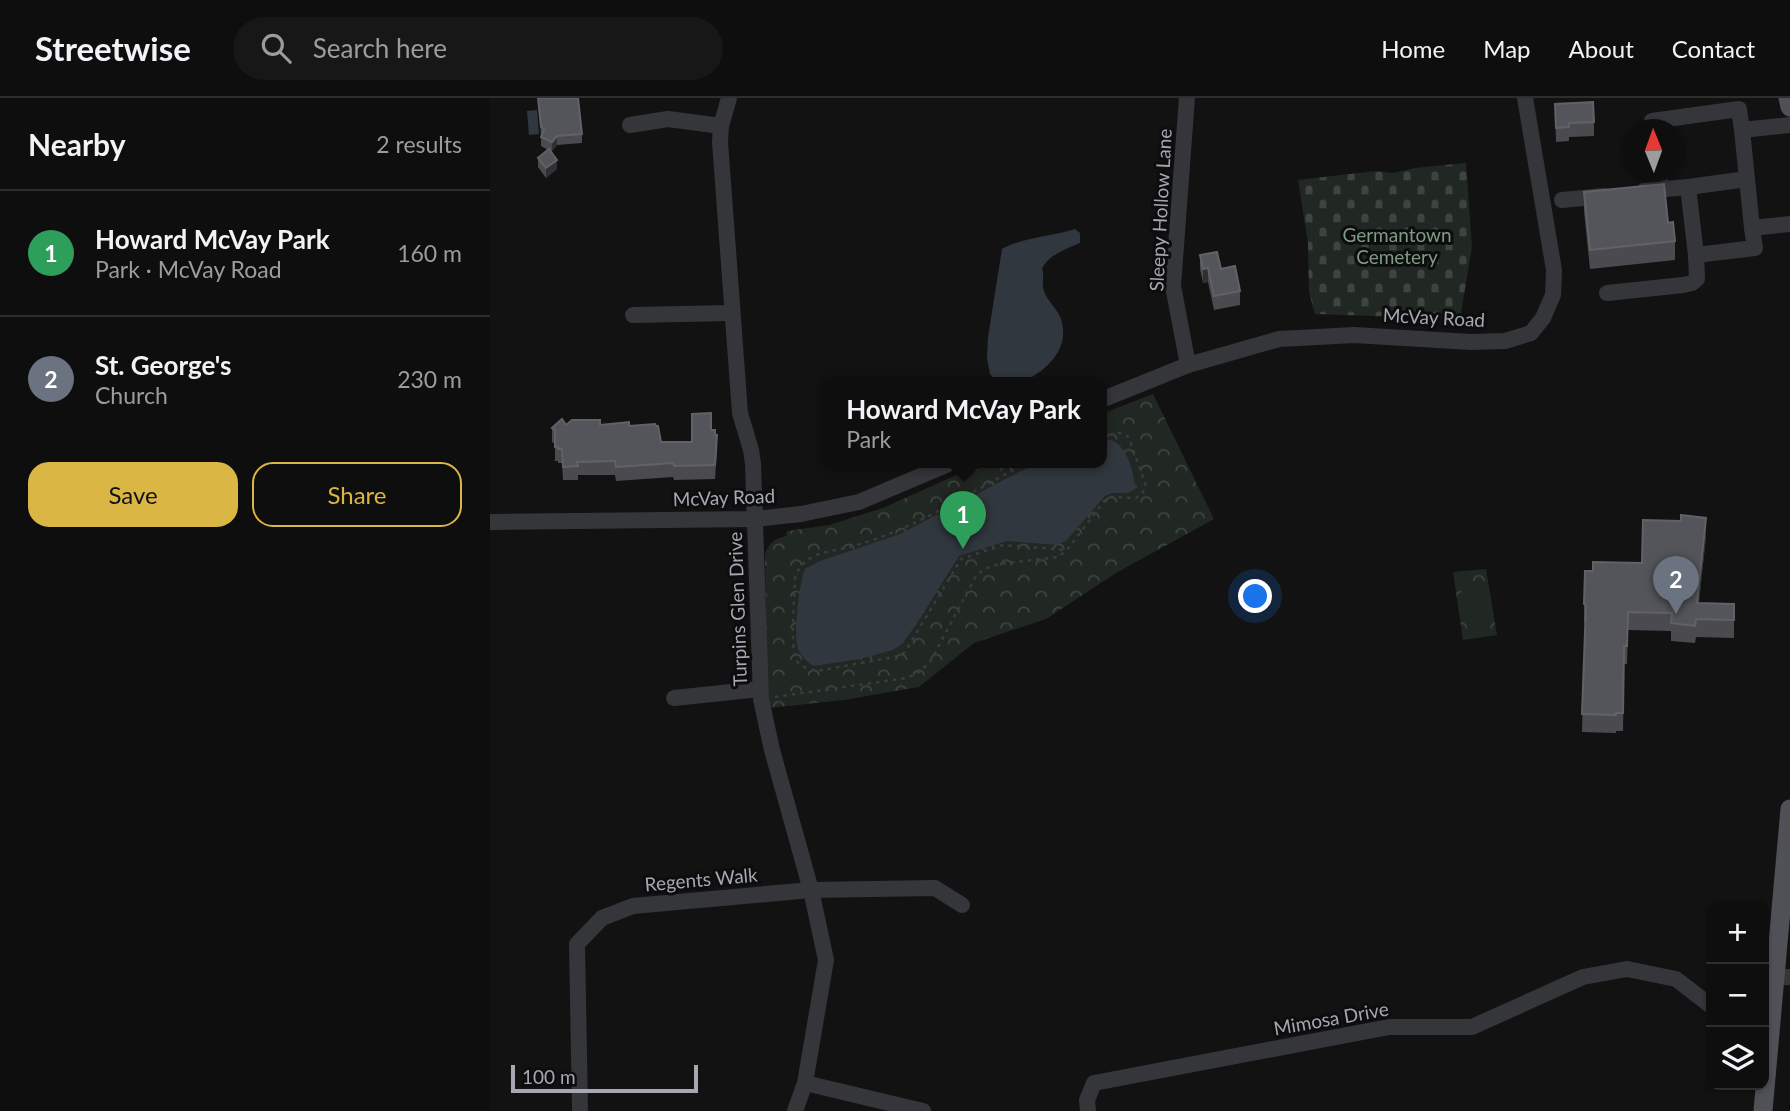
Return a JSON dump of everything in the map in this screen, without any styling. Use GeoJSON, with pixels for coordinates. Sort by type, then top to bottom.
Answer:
{"type":"FeatureCollection","features":[{"type":"Feature","properties":{"kind":"main road"},"geometry":{"type":"LineString","coordinates":[[1788,98],[1790,107]]}},
{"type":"Feature","properties":{"kind":"main road"},"geometry":{"type":"LineString","coordinates":[[1767,1027],[1783,977],[1790,810]]}},
{"type":"Feature","properties":{"kind":"main road"},"geometry":{"type":"LineString","coordinates":[[1763,1111],[1764,1090]]}},
{"type":"Feature","properties":{"kind":"street","name":"Turpins Glen Drive"},"geometry":{"type":"LineString","coordinates":[[729,98],[721,126],[720,142],[740,413],[751,450],[761,694],[772,750],[811,890],[826,960],[805,1083],[795,1111]]}},
{"type":"Feature","properties":{"kind":"street","name":"Sleepy Hollow Lane"},"geometry":{"type":"LineString","coordinates":[[1187,98],[1173,286],[1188,365]]}},
{"type":"Feature","properties":{"kind":"street","name":"McVay Road"},"geometry":{"type":"LineString","coordinates":[[1107,398],[1188,365],[1279,339],[1354,335],[1471,342],[1505,341],[1531,333],[1544,318],[1553,295],[1554,270],[1531,99]]}},
{"type":"Feature","properties":{"kind":"street"},"geometry":{"type":"LineString","coordinates":[[1667,119],[1739,109],[1755,248],[1696,255]]}},
{"type":"Feature","properties":{"kind":"street"},"geometry":{"type":"LineString","coordinates":[[630,125],[668,119],[721,126]]}},
{"type":"Feature","properties":{"kind":"street"},"geometry":{"type":"LineString","coordinates":[[1742,130],[1790,125]]}},
{"type":"Feature","properties":{"kind":"street"},"geometry":{"type":"LineString","coordinates":[[1562,200],[1747,179]]}},
{"type":"Feature","properties":{"kind":"street"},"geometry":{"type":"LineString","coordinates":[[1660,182],[1661,190]]}},
{"type":"Feature","properties":{"kind":"street"},"geometry":{"type":"LineString","coordinates":[[1607,293],[1683,285],[1697,279],[1688,187]]}},
{"type":"Feature","properties":{"kind":"street"},"geometry":{"type":"LineString","coordinates":[[1752,228],[1790,224]]}},
{"type":"Feature","properties":{"kind":"street"},"geometry":{"type":"LineString","coordinates":[[633,315],[732,313]]}},
{"type":"Feature","properties":{"kind":"street","name":"McVay Road"},"geometry":{"type":"LineString","coordinates":[[490,522],[755,519],[801,514],[859,502],[939,468]]}},
{"type":"Feature","properties":{"kind":"street"},"geometry":{"type":"LineString","coordinates":[[674,698],[761,694]]}},
{"type":"Feature","properties":{"kind":"street","name":"Regents Walk"},"geometry":{"type":"LineString","coordinates":[[580,1111],[576,944],[602,918],[634,906],[811,890],[935,888],[962,905]]}},
{"type":"Feature","properties":{"kind":"street","name":"Mimosa Drive"},"geometry":{"type":"LineString","coordinates":[[1088,1111],[1087,1100],[1094,1083],[1389,1027],[1472,1027],[1583,977],[1627,969],[1676,979],[1706,1002]]}},
{"type":"Feature","properties":{"kind":"street"},"geometry":{"type":"LineString","coordinates":[[805,1083],[923,1111]]}},
{"type":"Feature","properties":{"kind":"path"},"geometry":{"type":"LineString","coordinates":[[761,694],[907,678],[919,673],[930,662],[976,576],[984,569],[999,564],[1058,557],[1067,550],[1105,500],[1111,497],[1136,498],[1142,494],[1146,486],[1129,438],[1119,432],[1107,436]]}},
{"type":"Feature","properties":{"kind":"path"},"geometry":{"type":"LineString","coordinates":[[1017,468],[905,527],[857,545],[812,556],[805,561],[796,577],[793,647],[797,661],[805,668],[817,671],[899,656],[905,652],[961,559],[1003,545],[1067,550]]}},
{"type":"Feature","properties":{"kind":"green space","name":"Germantown Cemetery"},"geometry":{"type":"Polygon","coordinates":[[[1466,163],[1472,247],[1460,319],[1315,314],[1309,292],[1308,243],[1298,180],[1376,171],[1393,173],[1466,163]]]}},
{"type":"Feature","properties":{"kind":"green space"},"geometry":{"type":"Polygon","coordinates":[[[1153,394],[1214,519],[1116,573],[1046,619],[974,643],[919,687],[844,700],[769,708],[765,554],[772,542],[786,536],[787,531],[829,525],[883,508],[972,468],[1107,468],[1107,412],[1153,394]]]}},
{"type":"Feature","properties":{"kind":"green space"},"geometry":{"type":"Polygon","coordinates":[[[1486,569],[1497,635],[1463,640],[1453,572],[1486,569]]]}},
{"type":"Feature","properties":{"kind":"green space"},"geometry":{"type":"Polygon","coordinates":[[[1481,581],[1488,624],[1468,627],[1460,584],[1481,581]]]}},
{"type":"Feature","properties":{"kind":"shaded area"},"geometry":{"type":"Polygon","coordinates":[[[537,110],[539,134],[529,135],[527,111],[537,110]]]}},
{"type":"Feature","properties":{"kind":"shaded area"},"geometry":{"type":"Polygon","coordinates":[[[1075,229],[1080,233],[1080,243],[1053,256],[1042,269],[1044,291],[1059,315],[1063,328],[1058,352],[1048,365],[1032,377],[993,377],[987,358],[988,337],[1002,249],[1018,242],[1075,229]]]}},
{"type":"Feature","properties":{"kind":"shaded area"},"geometry":{"type":"Polygon","coordinates":[[[1109,440],[1123,449],[1137,488],[1128,493],[1105,496],[1066,541],[1057,545],[1007,541],[959,556],[916,625],[902,644],[893,650],[860,659],[814,666],[807,661],[798,649],[796,621],[805,569],[820,561],[900,534],[1028,468],[1107,468],[1109,440]]]}},
{"type":"Feature","properties":{"kind":"building"},"geometry":{"type":"Polygon","coordinates":[[[538,98],[578,98],[582,134],[557,136],[552,142],[541,137],[544,129],[541,127],[538,98]]]}},
{"type":"Feature","properties":{"kind":"building"},"geometry":{"type":"Polygon","coordinates":[[[1593,102],[1594,122],[1569,123],[1569,127],[1556,128],[1555,104],[1593,102]]]}},
{"type":"Feature","properties":{"kind":"building"},"geometry":{"type":"Polygon","coordinates":[[[549,149],[557,160],[546,168],[538,158],[549,149]]]}},
{"type":"Feature","properties":{"kind":"building"},"geometry":{"type":"Polygon","coordinates":[[[1664,184],[1668,223],[1673,222],[1675,241],[1590,250],[1584,192],[1664,184]]]}},
{"type":"Feature","properties":{"kind":"building"},"geometry":{"type":"Polygon","coordinates":[[[1217,252],[1221,269],[1235,266],[1240,291],[1214,296],[1208,268],[1203,269],[1200,255],[1217,252]]]}},
{"type":"Feature","properties":{"kind":"building"},"geometry":{"type":"Polygon","coordinates":[[[711,413],[711,430],[715,430],[717,435],[715,465],[674,466],[673,463],[616,467],[614,461],[577,462],[578,466],[563,467],[562,449],[555,447],[555,430],[552,428],[562,419],[566,425],[572,420],[600,420],[600,425],[629,422],[629,426],[655,424],[658,426],[661,442],[692,442],[692,414],[711,413]]]}},
{"type":"Feature","properties":{"kind":"building"},"geometry":{"type":"Polygon","coordinates":[[[1681,515],[1706,518],[1697,603],[1734,604],[1734,620],[1696,619],[1695,626],[1671,623],[1672,613],[1628,612],[1627,646],[1624,646],[1623,713],[1582,714],[1585,571],[1593,571],[1593,562],[1642,563],[1643,520],[1681,521],[1681,515]]]}},
{"type":"Feature","properties":{"kind":"place","name":"Howard McVay Park"},"geometry":{"type":"Point","coordinates":[963,549]}},
{"type":"Feature","properties":{"kind":"place","name":"St. George's"},"geometry":{"type":"Point","coordinates":[1676,614]}}]}
